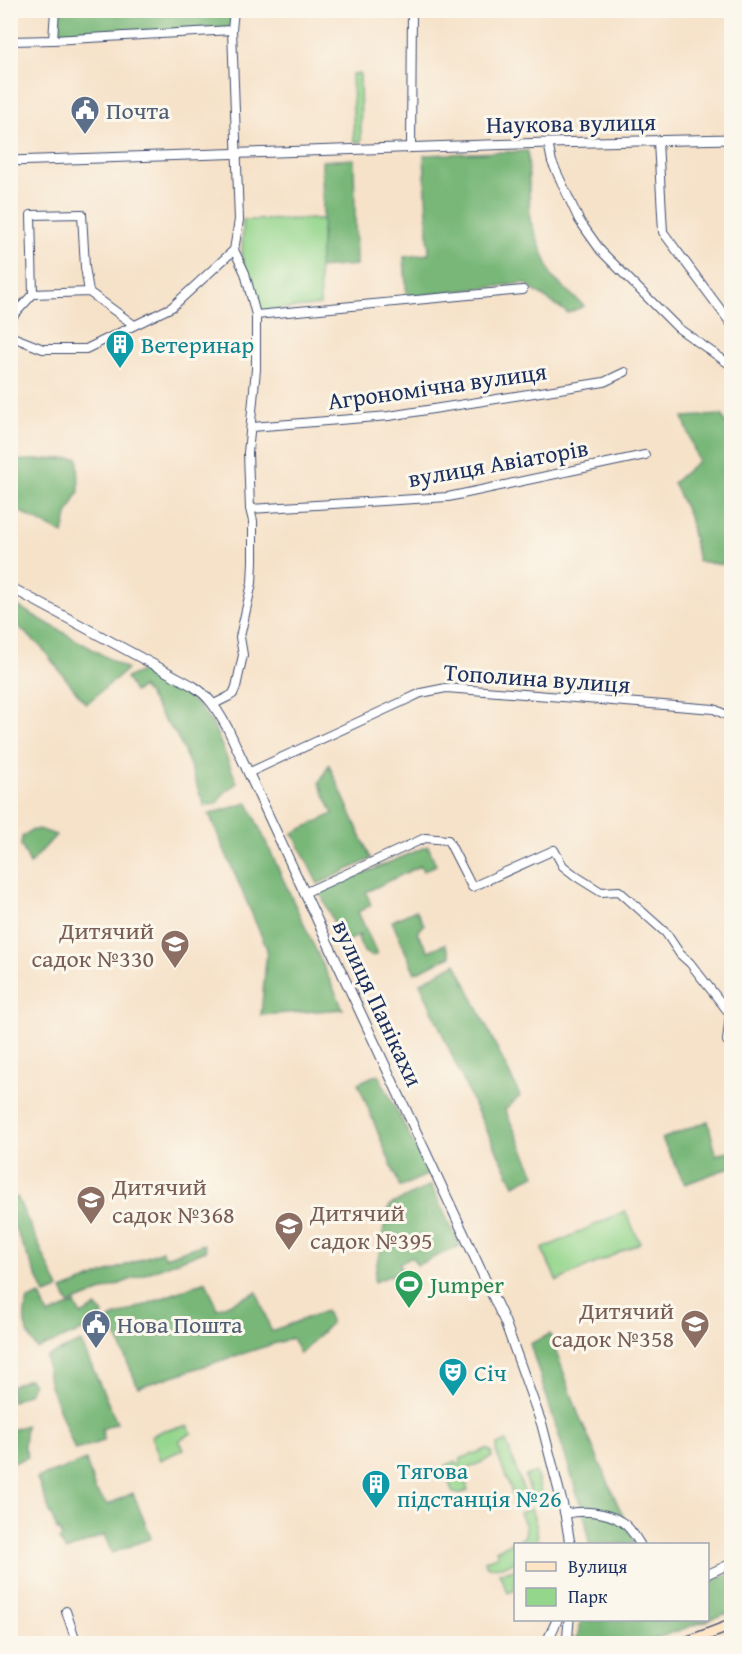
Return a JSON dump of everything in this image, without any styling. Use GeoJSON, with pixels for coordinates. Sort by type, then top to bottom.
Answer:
{"type":"FeatureCollection","features":[{"type":"Feature","properties":{"kind":"main road"},"geometry":{"type":"LineString","coordinates":[[682,1644],[732,1625]]}},
{"type":"Feature","properties":{"kind":"street"},"geometry":{"type":"LineString","coordinates":[[53,40],[55,10]]}},
{"type":"Feature","properties":{"kind":"street"},"geometry":{"type":"LineString","coordinates":[[214,704],[233,694],[242,662],[243,649],[240,636],[252,583],[253,521],[250,509],[248,453],[258,347],[256,315],[245,273],[234,250],[239,220],[232,30],[234,10]]}},
{"type":"Feature","properties":{"kind":"street"},"geometry":{"type":"LineString","coordinates":[[411,147],[412,10]]}},
{"type":"Feature","properties":{"kind":"street"},"geometry":{"type":"LineString","coordinates":[[10,40],[53,40],[232,30]]}},
{"type":"Feature","properties":{"kind":"street","name":"Наукова вулиця"},"geometry":{"type":"LineString","coordinates":[[10,161],[732,139]]}},
{"type":"Feature","properties":{"kind":"street"},"geometry":{"type":"LineString","coordinates":[[658,141],[663,232],[732,325]]}},
{"type":"Feature","properties":{"kind":"street"},"geometry":{"type":"LineString","coordinates":[[548,143],[552,162],[579,220],[601,251],[678,328],[732,366]]}},
{"type":"Feature","properties":{"kind":"street"},"geometry":{"type":"LineString","coordinates":[[10,319],[33,294],[31,215],[82,214],[85,267],[90,292]]}},
{"type":"Feature","properties":{"kind":"street"},"geometry":{"type":"LineString","coordinates":[[10,336],[43,349],[86,349],[172,307],[234,250]]}},
{"type":"Feature","properties":{"kind":"street"},"geometry":{"type":"LineString","coordinates":[[256,315],[523,290]]}},
{"type":"Feature","properties":{"kind":"street"},"geometry":{"type":"LineString","coordinates":[[33,294],[90,292],[134,325]]}},
{"type":"Feature","properties":{"kind":"street","name":"Агрономічна вулиця"},"geometry":{"type":"LineString","coordinates":[[252,427],[389,416],[604,382],[625,372]]}},
{"type":"Feature","properties":{"kind":"street","name":"вулиця Авіаторів"},"geometry":{"type":"LineString","coordinates":[[250,509],[448,496],[645,455]]}},
{"type":"Feature","properties":{"kind":"street","name":"вулиця Панікахи"},"geometry":{"type":"LineString","coordinates":[[10,587],[193,686],[214,704],[506,1322],[533,1397],[565,1514],[570,1543]]}},
{"type":"Feature","properties":{"kind":"street","name":"Тополина вулиця"},"geometry":{"type":"LineString","coordinates":[[248,773],[406,699],[421,693],[446,688],[714,709],[732,718]]}},
{"type":"Feature","properties":{"kind":"street"},"geometry":{"type":"LineString","coordinates":[[304,893],[425,838],[448,840],[472,887],[554,850],[562,866],[601,892],[619,891],[666,933],[680,954],[690,963],[730,1014],[726,1041],[732,1045]]}},
{"type":"Feature","properties":{"kind":"street"},"geometry":{"type":"LineString","coordinates":[[565,1514],[580,1511],[609,1516],[622,1522],[639,1543]]}},
{"type":"Feature","properties":{"kind":"street"},"geometry":{"type":"LineString","coordinates":[[709,1574],[732,1563]]}},
{"type":"Feature","properties":{"kind":"street"},"geometry":{"type":"LineString","coordinates":[[66,1611],[77,1644]]}},
{"type":"Feature","properties":{"kind":"street"},"geometry":{"type":"LineString","coordinates":[[546,1644],[557,1621]]}},
{"type":"Feature","properties":{"kind":"street"},"geometry":{"type":"LineString","coordinates":[[567,1644],[569,1621]]}},
{"type":"Feature","properties":{"kind":"green space"},"geometry":{"type":"Polygon","coordinates":[[[57,11],[232,11],[230,28],[56,34],[57,11]]]}},
{"type":"Feature","properties":{"kind":"green space"},"geometry":{"type":"Polygon","coordinates":[[[352,74],[360,74],[361,141],[354,142],[352,74]]]}},
{"type":"Feature","properties":{"kind":"green space"},"geometry":{"type":"Polygon","coordinates":[[[528,151],[530,220],[552,277],[584,306],[568,313],[526,283],[407,297],[404,257],[429,254],[424,155],[528,151]]]}},
{"type":"Feature","properties":{"kind":"green space"},"geometry":{"type":"Polygon","coordinates":[[[354,159],[356,265],[319,268],[323,219],[322,161],[354,159]]]}},
{"type":"Feature","properties":{"kind":"green space"},"geometry":{"type":"Polygon","coordinates":[[[323,219],[319,268],[320,305],[259,312],[242,257],[243,220],[323,219]]]}},
{"type":"Feature","properties":{"kind":"green space"},"geometry":{"type":"Polygon","coordinates":[[[722,415],[731,433],[731,566],[698,561],[689,516],[673,483],[698,461],[683,417],[722,415]]]}},
{"type":"Feature","properties":{"kind":"green space"},"geometry":{"type":"Polygon","coordinates":[[[78,458],[79,491],[67,515],[63,534],[11,507],[11,461],[78,458]]]}},
{"type":"Feature","properties":{"kind":"green space"},"geometry":{"type":"Polygon","coordinates":[[[12,603],[127,669],[86,704],[41,647],[11,620],[12,603]]]}},
{"type":"Feature","properties":{"kind":"green space"},"geometry":{"type":"Polygon","coordinates":[[[145,669],[196,703],[213,725],[237,783],[225,792],[216,804],[204,806],[176,734],[143,687],[134,692],[126,678],[145,669]]]}},
{"type":"Feature","properties":{"kind":"green space"},"geometry":{"type":"Polygon","coordinates":[[[329,765],[371,859],[318,884],[293,833],[333,814],[319,783],[329,765]]]}},
{"type":"Feature","properties":{"kind":"green space"},"geometry":{"type":"Polygon","coordinates":[[[248,803],[343,1009],[261,1015],[267,949],[209,814],[248,803]]]}},
{"type":"Feature","properties":{"kind":"green space"},"geometry":{"type":"Polygon","coordinates":[[[39,829],[56,835],[30,864],[21,845],[22,837],[30,831],[39,829]]]}},
{"type":"Feature","properties":{"kind":"green space"},"geometry":{"type":"Polygon","coordinates":[[[428,846],[436,865],[423,871],[420,866],[366,892],[371,905],[358,912],[377,954],[371,956],[364,952],[358,938],[360,935],[343,943],[320,892],[428,846]]]}},
{"type":"Feature","properties":{"kind":"green space"},"geometry":{"type":"Polygon","coordinates":[[[416,910],[424,925],[417,933],[428,951],[445,944],[451,956],[415,973],[392,921],[416,910]]]}},
{"type":"Feature","properties":{"kind":"green space"},"geometry":{"type":"Polygon","coordinates":[[[456,963],[520,1096],[505,1110],[535,1175],[514,1185],[474,1105],[420,983],[456,963]]]}},
{"type":"Feature","properties":{"kind":"green space"},"geometry":{"type":"Polygon","coordinates":[[[378,1074],[429,1174],[400,1187],[358,1083],[378,1074]]]}},
{"type":"Feature","properties":{"kind":"green space"},"geometry":{"type":"Polygon","coordinates":[[[708,1121],[716,1155],[731,1150],[731,1167],[685,1184],[662,1139],[708,1121]]]}},
{"type":"Feature","properties":{"kind":"green space"},"geometry":{"type":"Polygon","coordinates":[[[431,1185],[460,1246],[417,1265],[412,1257],[399,1263],[402,1271],[374,1282],[390,1205],[431,1185]]]}},
{"type":"Feature","properties":{"kind":"green space"},"geometry":{"type":"Polygon","coordinates":[[[17,1197],[59,1289],[45,1294],[11,1220],[11,1200],[17,1197]]]}},
{"type":"Feature","properties":{"kind":"green space"},"geometry":{"type":"Polygon","coordinates":[[[625,1211],[640,1243],[557,1281],[542,1249],[625,1211]]]}},
{"type":"Feature","properties":{"kind":"green space"},"geometry":{"type":"Polygon","coordinates":[[[204,1244],[206,1250],[69,1304],[62,1290],[162,1251],[165,1257],[204,1244]]]}},
{"type":"Feature","properties":{"kind":"green space"},"geometry":{"type":"Polygon","coordinates":[[[206,1281],[217,1309],[257,1292],[271,1331],[326,1311],[331,1323],[300,1354],[292,1338],[138,1387],[109,1319],[206,1281]]]}},
{"type":"Feature","properties":{"kind":"green space"},"geometry":{"type":"Polygon","coordinates":[[[40,1295],[48,1315],[75,1304],[81,1315],[96,1307],[103,1314],[99,1324],[37,1349],[27,1331],[25,1314],[28,1300],[40,1295]]]}},
{"type":"Feature","properties":{"kind":"green space"},"geometry":{"type":"Polygon","coordinates":[[[550,1334],[578,1413],[635,1543],[589,1543],[586,1522],[530,1344],[550,1334]]]}},
{"type":"Feature","properties":{"kind":"green space"},"geometry":{"type":"Polygon","coordinates":[[[81,1342],[117,1423],[102,1429],[104,1441],[75,1450],[49,1383],[46,1357],[81,1342]]]}},
{"type":"Feature","properties":{"kind":"green space"},"geometry":{"type":"Polygon","coordinates":[[[29,1379],[33,1384],[29,1393],[11,1402],[11,1386],[29,1379]]]}},
{"type":"Feature","properties":{"kind":"green space"},"geometry":{"type":"Polygon","coordinates":[[[26,1425],[24,1446],[28,1457],[11,1464],[11,1430],[26,1425]]]}},
{"type":"Feature","properties":{"kind":"green space"},"geometry":{"type":"Polygon","coordinates":[[[188,1426],[192,1433],[179,1440],[184,1449],[160,1460],[151,1436],[164,1430],[188,1426]]]}},
{"type":"Feature","properties":{"kind":"green space"},"geometry":{"type":"Polygon","coordinates":[[[506,1441],[527,1500],[516,1503],[496,1451],[497,1445],[506,1441]]]}},
{"type":"Feature","properties":{"kind":"green space"},"geometry":{"type":"Polygon","coordinates":[[[486,1449],[491,1451],[492,1457],[463,1471],[468,1490],[460,1494],[453,1493],[444,1470],[445,1466],[455,1461],[457,1465],[461,1463],[460,1459],[486,1449]]]}},
{"type":"Feature","properties":{"kind":"green space"},"geometry":{"type":"Polygon","coordinates":[[[86,1460],[95,1490],[107,1505],[133,1493],[151,1538],[112,1553],[104,1535],[66,1551],[59,1540],[62,1537],[59,1529],[57,1530],[37,1478],[86,1460]]]}},
{"type":"Feature","properties":{"kind":"green space"},"geometry":{"type":"Polygon","coordinates":[[[536,1472],[542,1497],[533,1500],[525,1476],[536,1472]]]}},
{"type":"Feature","properties":{"kind":"green space"},"geometry":{"type":"Polygon","coordinates":[[[531,1509],[537,1531],[536,1543],[519,1543],[518,1541],[525,1536],[526,1527],[520,1513],[531,1509]]]}},
{"type":"Feature","properties":{"kind":"green space"},"geometry":{"type":"Polygon","coordinates":[[[513,1542],[514,1562],[504,1566],[488,1567],[485,1561],[498,1555],[496,1550],[513,1542]]]}},
{"type":"Feature","properties":{"kind":"green space"},"geometry":{"type":"Polygon","coordinates":[[[514,1569],[514,1590],[508,1593],[499,1573],[514,1569]]]}},
{"type":"Feature","properties":{"kind":"green space"},"geometry":{"type":"Polygon","coordinates":[[[731,1574],[731,1612],[709,1620],[709,1581],[731,1574]]]}},
{"type":"Feature","properties":{"kind":"green space"},"geometry":{"type":"Polygon","coordinates":[[[581,1621],[706,1621],[644,1643],[578,1643],[581,1621]]]}},
{"type":"Feature","properties":{"kind":"place","name":"Почта"},"geometry":{"type":"Point","coordinates":[85,136]}},
{"type":"Feature","properties":{"kind":"place","name":"Ветеринар"},"geometry":{"type":"Point","coordinates":[120,370]}},
{"type":"Feature","properties":{"kind":"place","name":"Дитячий садок №330"},"geometry":{"type":"Point","coordinates":[175,970]}},
{"type":"Feature","properties":{"kind":"place","name":"Дитячий садок №368"},"geometry":{"type":"Point","coordinates":[91,1226]}},
{"type":"Feature","properties":{"kind":"place","name":"Дитячий садок №395"},"geometry":{"type":"Point","coordinates":[289,1252]}},
{"type":"Feature","properties":{"kind":"place","name":"Jumper"},"geometry":{"type":"Point","coordinates":[409,1310]}},
{"type":"Feature","properties":{"kind":"place","name":"Нова Пошта"},"geometry":{"type":"Point","coordinates":[96,1350]}},
{"type":"Feature","properties":{"kind":"place","name":"Дитячий садок №358"},"geometry":{"type":"Point","coordinates":[695,1350]}},
{"type":"Feature","properties":{"kind":"place","name":"Січ"},"geometry":{"type":"Point","coordinates":[453,1398]}},
{"type":"Feature","properties":{"kind":"place","name":"Тягова пiдстанцiя №26"},"geometry":{"type":"Point","coordinates":[376,1510]}}]}
